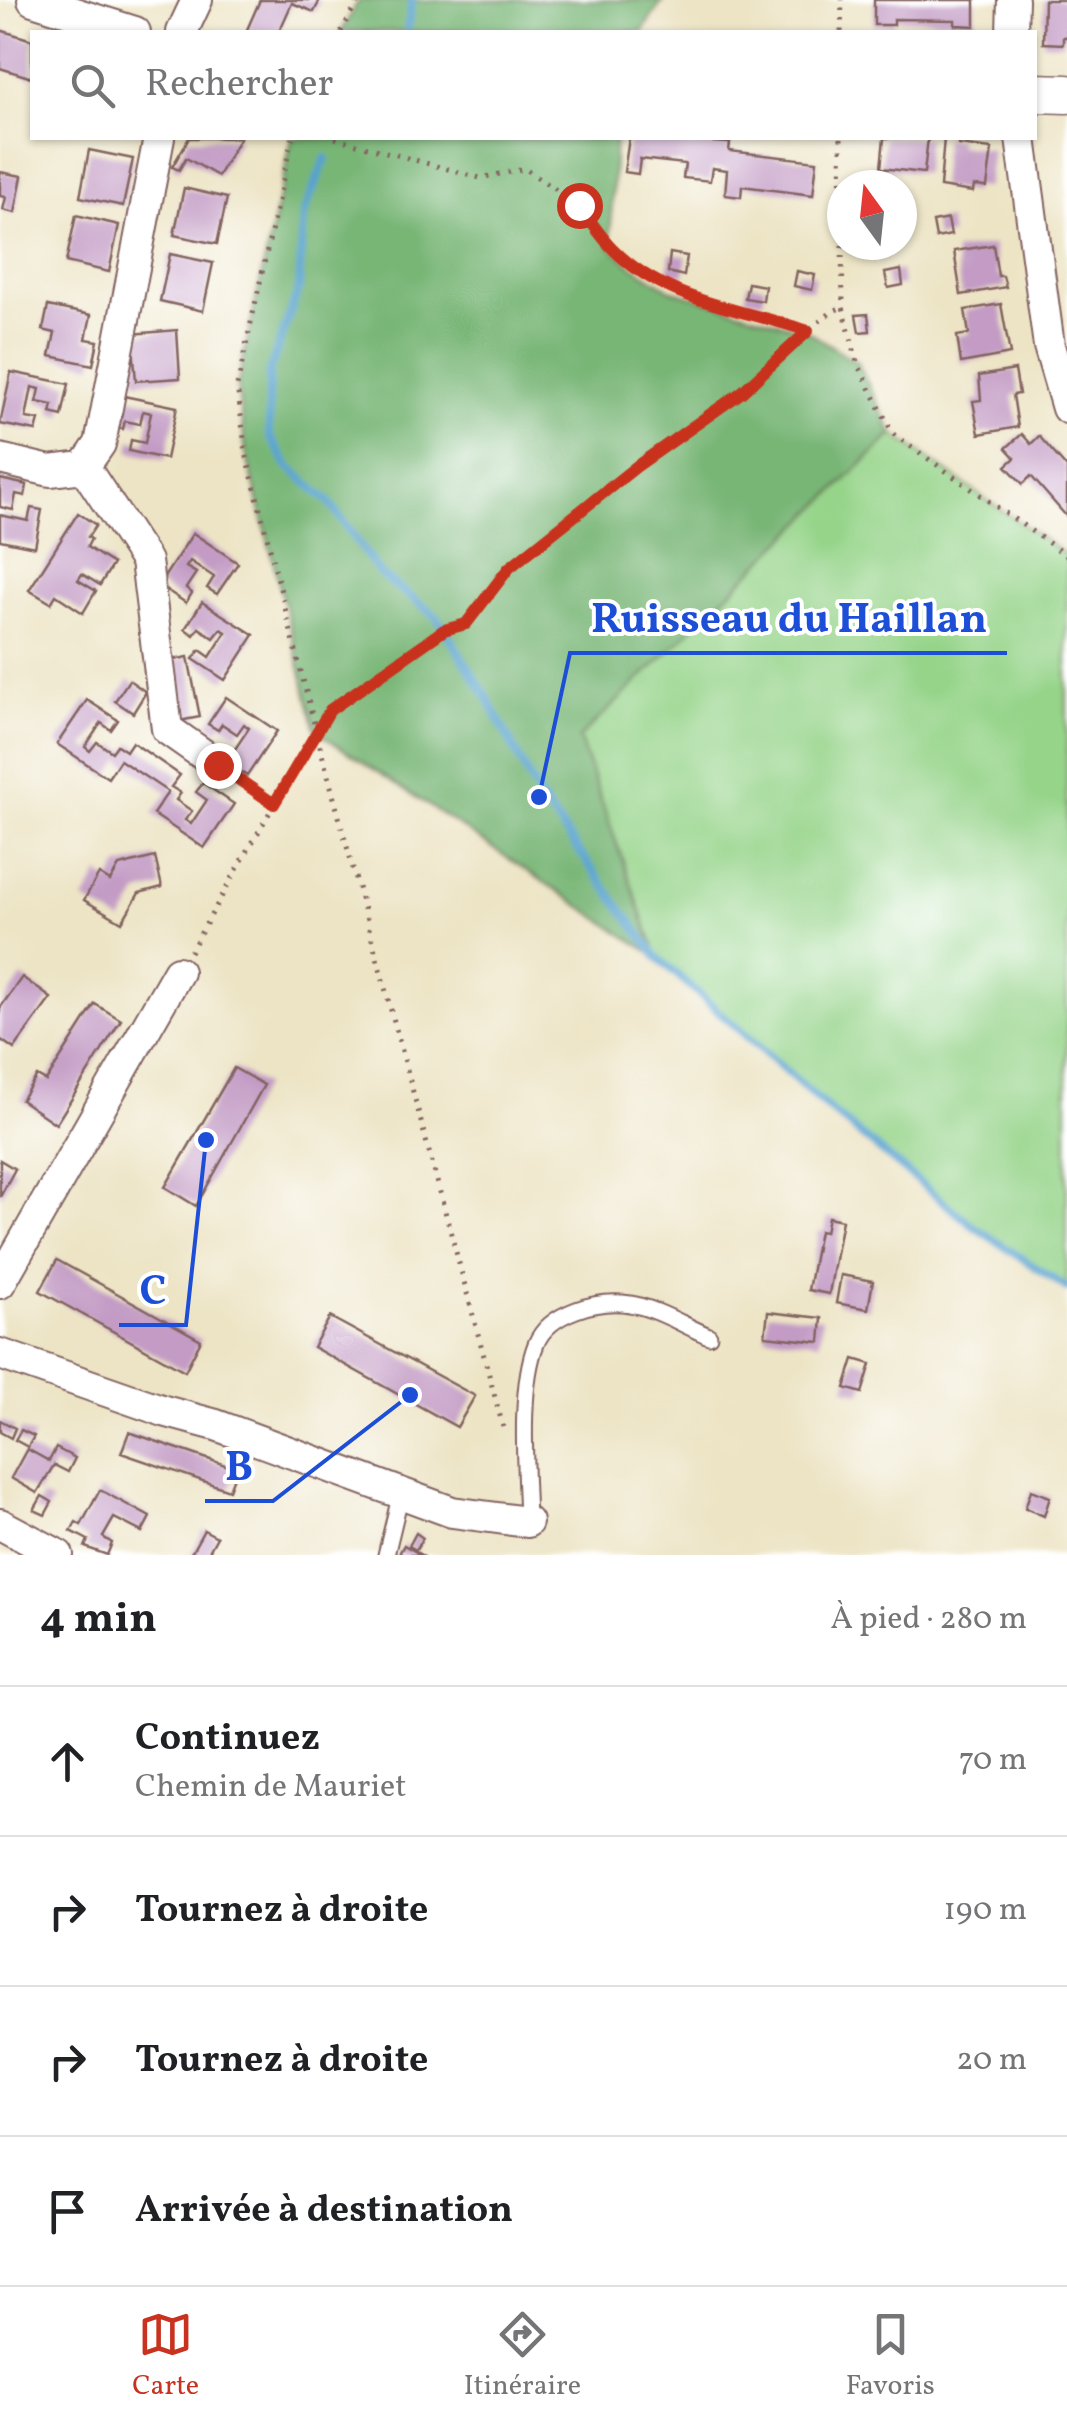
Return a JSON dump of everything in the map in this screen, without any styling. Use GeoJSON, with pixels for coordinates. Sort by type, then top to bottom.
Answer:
{"type":"FeatureCollection","features":[{"type":"Feature","properties":{"kind":"street"},"geometry":{"type":"LineString","coordinates":[[33,0],[129,30]]}},
{"type":"Feature","properties":{"kind":"street"},"geometry":{"type":"LineString","coordinates":[[183,30],[197,0]]}},
{"type":"Feature","properties":{"kind":"street"},"geometry":{"type":"LineString","coordinates":[[1012,30],[1013,0]]}},
{"type":"Feature","properties":{"kind":"street"},"geometry":{"type":"LineString","coordinates":[[1037,93],[1067,94]]}},
{"type":"Feature","properties":{"kind":"street"},"geometry":{"type":"LineString","coordinates":[[0,459],[50,471],[84,467],[100,444],[160,140]]}},
{"type":"Feature","properties":{"kind":"street"},"geometry":{"type":"LineString","coordinates":[[1020,140],[1048,346],[1065,396]]}},
{"type":"Feature","properties":{"kind":"street"},"geometry":{"type":"LineString","coordinates":[[84,467],[146,562],[167,729],[218,765]]}},
{"type":"Feature","properties":{"kind":"street"},"geometry":{"type":"LineString","coordinates":[[0,1283],[178,972]]}},
{"type":"Feature","properties":{"kind":"street"},"geometry":{"type":"LineString","coordinates":[[0,1354],[216,1425],[452,1512],[528,1522]]}},
{"type":"Feature","properties":{"kind":"street"},"geometry":{"type":"LineString","coordinates":[[0,1524],[58,1555]]}},
{"type":"Feature","properties":{"kind":"lane"},"geometry":{"type":"LineString","coordinates":[[528,1522],[525,1433],[529,1380],[536,1343],[549,1326],[598,1303],[632,1304],[709,1336]]}},
{"type":"Feature","properties":{"kind":"lane"},"geometry":{"type":"LineString","coordinates":[[386,1555],[401,1493]]}},
{"type":"Feature","properties":{"kind":"path"},"geometry":{"type":"LineString","coordinates":[[342,30],[360,0]]}},
{"type":"Feature","properties":{"kind":"path"},"geometry":{"type":"LineString","coordinates":[[841,30],[842,0]]}},
{"type":"Feature","properties":{"kind":"path"},"geometry":{"type":"LineString","coordinates":[[292,140],[238,386],[246,453],[316,731],[503,1426]]}},
{"type":"Feature","properties":{"kind":"path"},"geometry":{"type":"LineString","coordinates":[[342,140],[480,178],[525,169],[579,205],[610,247],[631,266],[671,290],[808,331]]}},
{"type":"Feature","properties":{"kind":"path"},"geometry":{"type":"LineString","coordinates":[[841,140],[841,170]]}},
{"type":"Feature","properties":{"kind":"path"},"geometry":{"type":"LineString","coordinates":[[842,260],[844,307],[857,362],[893,434],[1067,556]]}},
{"type":"Feature","properties":{"kind":"path"},"geometry":{"type":"LineString","coordinates":[[178,972],[330,710],[444,630],[466,624],[509,568],[637,466],[742,392],[808,331],[844,307]]}},
{"type":"Feature","properties":{"kind":"path"},"geometry":{"type":"LineString","coordinates":[[218,765],[274,804]]}},
{"type":"Feature","properties":{"kind":"green space"},"geometry":{"type":"Polygon","coordinates":[[[359,0],[663,0],[643,30],[342,30],[359,0]]]}},
{"type":"Feature","properties":{"kind":"green space"},"geometry":{"type":"Polygon","coordinates":[[[292,140],[615,140],[610,247],[671,290],[807,331],[857,362],[893,434],[579,738],[657,957],[316,731],[246,453],[237,386],[292,140]]]}},
{"type":"Feature","properties":{"kind":"green space"},"geometry":{"type":"Polygon","coordinates":[[[893,434],[1067,556],[1067,1288],[972,1225],[832,1112],[657,957],[579,738],[893,434]]]}},
{"type":"Feature","properties":{"kind":"building"},"geometry":{"type":"Polygon","coordinates":[[[260,0],[320,0],[314,12],[292,3],[280,30],[247,30],[260,0]]]}},
{"type":"Feature","properties":{"kind":"building"},"geometry":{"type":"Polygon","coordinates":[[[874,0],[975,0],[975,26],[955,25],[955,20],[894,19],[894,25],[874,25],[874,0]]]}},
{"type":"Feature","properties":{"kind":"building"},"geometry":{"type":"Polygon","coordinates":[[[1044,0],[1067,0],[1067,37],[1063,37],[1063,44],[1043,43],[1044,0]]]}},
{"type":"Feature","properties":{"kind":"building"},"geometry":{"type":"Polygon","coordinates":[[[0,30],[30,39],[30,77],[0,68],[0,30]]]}},
{"type":"Feature","properties":{"kind":"building"},"geometry":{"type":"Polygon","coordinates":[[[188,140],[239,140],[218,176],[186,158],[179,170],[172,167],[188,140]]]}},
{"type":"Feature","properties":{"kind":"building"},"geometry":{"type":"Polygon","coordinates":[[[629,140],[714,140],[730,143],[729,151],[817,161],[813,195],[742,186],[741,197],[725,195],[727,170],[712,168],[710,181],[683,178],[685,164],[640,159],[638,174],[624,172],[629,140]]]}},
{"type":"Feature","properties":{"kind":"building"},"geometry":{"type":"Polygon","coordinates":[[[884,140],[928,140],[924,173],[881,168],[884,140]]]}},
{"type":"Feature","properties":{"kind":"building"},"geometry":{"type":"Polygon","coordinates":[[[944,140],[992,149],[987,187],[974,186],[973,192],[940,187],[944,140]]]}},
{"type":"Feature","properties":{"kind":"building"},"geometry":{"type":"Polygon","coordinates":[[[89,150],[133,159],[123,206],[80,197],[89,150]]]}},
{"type":"Feature","properties":{"kind":"building"},"geometry":{"type":"Polygon","coordinates":[[[0,172],[22,176],[15,213],[3,210],[6,197],[0,196],[0,172]]]}},
{"type":"Feature","properties":{"kind":"building"},"geometry":{"type":"Polygon","coordinates":[[[184,188],[227,198],[217,244],[174,235],[184,188]]]}},
{"type":"Feature","properties":{"kind":"building"},"geometry":{"type":"Polygon","coordinates":[[[76,215],[119,225],[109,272],[66,262],[76,215]]]}},
{"type":"Feature","properties":{"kind":"building"},"geometry":{"type":"Polygon","coordinates":[[[948,219],[951,235],[936,238],[933,222],[948,219]]]}},
{"type":"Feature","properties":{"kind":"building"},"geometry":{"type":"Polygon","coordinates":[[[993,245],[998,276],[1003,276],[1006,287],[961,295],[954,251],[993,245]]]}},
{"type":"Feature","properties":{"kind":"building"},"geometry":{"type":"Polygon","coordinates":[[[670,253],[687,256],[684,276],[668,272],[670,253]]]}},
{"type":"Feature","properties":{"kind":"building"},"geometry":{"type":"Polygon","coordinates":[[[170,254],[213,263],[203,311],[160,301],[170,254]]]}},
{"type":"Feature","properties":{"kind":"building"},"geometry":{"type":"Polygon","coordinates":[[[901,270],[903,285],[888,288],[885,273],[901,270]]]}},
{"type":"Feature","properties":{"kind":"building"},"geometry":{"type":"Polygon","coordinates":[[[797,271],[815,275],[812,290],[794,286],[797,271]]]}},
{"type":"Feature","properties":{"kind":"building"},"geometry":{"type":"Polygon","coordinates":[[[748,283],[765,286],[763,301],[745,298],[748,283]]]}},
{"type":"Feature","properties":{"kind":"building"},"geometry":{"type":"Polygon","coordinates":[[[1001,304],[1010,354],[961,363],[957,336],[969,334],[965,310],[1001,304]]]}},
{"type":"Feature","properties":{"kind":"building"},"geometry":{"type":"Polygon","coordinates":[[[48,306],[91,315],[86,339],[98,341],[93,365],[50,356],[55,333],[43,330],[48,306]]]}},
{"type":"Feature","properties":{"kind":"building"},"geometry":{"type":"Polygon","coordinates":[[[868,314],[870,331],[859,332],[856,315],[868,314]]]}},
{"type":"Feature","properties":{"kind":"building"},"geometry":{"type":"Polygon","coordinates":[[[177,330],[180,378],[136,381],[132,334],[177,330]]]}},
{"type":"Feature","properties":{"kind":"building"},"geometry":{"type":"Polygon","coordinates":[[[1015,370],[1019,394],[1013,395],[1018,427],[979,434],[973,401],[981,400],[979,376],[1015,370]]]}},
{"type":"Feature","properties":{"kind":"building"},"geometry":{"type":"Polygon","coordinates":[[[11,372],[69,384],[62,416],[51,413],[53,405],[37,402],[40,389],[32,387],[26,418],[39,420],[36,431],[0,424],[11,372]]]}},
{"type":"Feature","properties":{"kind":"building"},"geometry":{"type":"Polygon","coordinates":[[[119,395],[177,407],[166,459],[129,451],[131,440],[145,443],[151,413],[143,411],[140,424],[125,421],[123,429],[112,427],[119,395]]]}},
{"type":"Feature","properties":{"kind":"building"},"geometry":{"type":"Polygon","coordinates":[[[1022,434],[1031,444],[1039,436],[1067,468],[1067,517],[1031,476],[1023,484],[1006,466],[1015,458],[1006,448],[1022,434]]]}},
{"type":"Feature","properties":{"kind":"building"},"geometry":{"type":"Polygon","coordinates":[[[0,479],[27,485],[25,496],[16,494],[13,510],[0,507],[0,479]]]}},
{"type":"Feature","properties":{"kind":"building"},"geometry":{"type":"Polygon","coordinates":[[[31,508],[42,510],[35,547],[0,540],[0,515],[28,521],[31,508]]]}},
{"type":"Feature","properties":{"kind":"building"},"geometry":{"type":"Polygon","coordinates":[[[78,513],[96,525],[87,547],[113,564],[100,585],[82,574],[78,580],[96,591],[83,613],[56,595],[51,603],[29,590],[78,513]]]}},
{"type":"Feature","properties":{"kind":"building"},"geometry":{"type":"Polygon","coordinates":[[[193,533],[238,563],[217,594],[207,588],[214,577],[190,561],[186,567],[196,573],[186,588],[192,593],[186,603],[159,585],[193,533]]]}},
{"type":"Feature","properties":{"kind":"building"},"geometry":{"type":"Polygon","coordinates":[[[202,602],[254,635],[225,680],[193,659],[200,650],[210,657],[226,632],[221,629],[214,638],[199,628],[194,635],[185,629],[202,602]]]}},
{"type":"Feature","properties":{"kind":"building"},"geometry":{"type":"Polygon","coordinates":[[[188,657],[200,717],[179,721],[168,661],[188,657]]]}},
{"type":"Feature","properties":{"kind":"building"},"geometry":{"type":"Polygon","coordinates":[[[129,680],[146,692],[133,713],[115,701],[129,680]]]}},
{"type":"Feature","properties":{"kind":"building"},"geometry":{"type":"Polygon","coordinates":[[[226,697],[277,731],[247,776],[216,755],[223,745],[233,752],[249,728],[244,724],[237,734],[222,724],[218,730],[208,724],[226,697]]]}},
{"type":"Feature","properties":{"kind":"building"},"geometry":{"type":"Polygon","coordinates":[[[87,700],[118,720],[111,730],[101,723],[85,747],[90,751],[97,742],[112,752],[117,745],[126,751],[132,742],[180,775],[171,787],[181,793],[176,800],[192,811],[185,820],[191,824],[207,800],[196,792],[203,783],[234,804],[204,848],[153,814],[168,792],[120,760],[108,778],[57,744],[87,700]]]}},
{"type":"Feature","properties":{"kind":"building"},"geometry":{"type":"Polygon","coordinates":[[[155,857],[162,887],[139,893],[122,922],[84,900],[99,874],[110,881],[119,866],[155,857]]]}},
{"type":"Feature","properties":{"kind":"building"},"geometry":{"type":"Polygon","coordinates":[[[22,977],[51,998],[14,1049],[0,1039],[0,1008],[22,977]]]}},
{"type":"Feature","properties":{"kind":"building"},"geometry":{"type":"Polygon","coordinates":[[[95,1004],[121,1020],[56,1124],[21,1100],[37,1076],[46,1081],[95,1004]]]}},
{"type":"Feature","properties":{"kind":"building"},"geometry":{"type":"Polygon","coordinates":[[[234,1068],[264,1085],[196,1206],[165,1187],[234,1068]]]}},
{"type":"Feature","properties":{"kind":"building"},"geometry":{"type":"Polygon","coordinates":[[[0,1160],[15,1169],[0,1197],[0,1160]]]}},
{"type":"Feature","properties":{"kind":"building"},"geometry":{"type":"Polygon","coordinates":[[[828,1217],[842,1220],[829,1294],[808,1290],[819,1231],[825,1232],[828,1217]]]}},
{"type":"Feature","properties":{"kind":"building"},"geometry":{"type":"Polygon","coordinates":[[[57,1260],[201,1340],[185,1371],[40,1291],[57,1260]]]}},
{"type":"Feature","properties":{"kind":"building"},"geometry":{"type":"Polygon","coordinates":[[[841,1275],[873,1281],[868,1309],[836,1303],[841,1275]]]}},
{"type":"Feature","properties":{"kind":"building"},"geometry":{"type":"Polygon","coordinates":[[[768,1312],[822,1318],[820,1342],[765,1336],[768,1312]]]}},
{"type":"Feature","properties":{"kind":"building"},"geometry":{"type":"Polygon","coordinates":[[[330,1317],[475,1396],[457,1427],[313,1347],[330,1317]]]}},
{"type":"Feature","properties":{"kind":"building"},"geometry":{"type":"Polygon","coordinates":[[[854,1359],[871,1364],[862,1393],[845,1388],[854,1359]]]}},
{"type":"Feature","properties":{"kind":"building"},"geometry":{"type":"Polygon","coordinates":[[[0,1420],[15,1428],[11,1438],[0,1432],[0,1420]]]}},
{"type":"Feature","properties":{"kind":"building"},"geometry":{"type":"Polygon","coordinates":[[[21,1430],[34,1436],[28,1447],[15,1440],[21,1430]]]}},
{"type":"Feature","properties":{"kind":"building"},"geometry":{"type":"Polygon","coordinates":[[[129,1432],[237,1469],[229,1490],[121,1453],[129,1432]]]}},
{"type":"Feature","properties":{"kind":"building"},"geometry":{"type":"Polygon","coordinates":[[[56,1448],[75,1458],[68,1472],[54,1465],[37,1493],[11,1478],[27,1449],[49,1461],[56,1448]]]}},
{"type":"Feature","properties":{"kind":"building"},"geometry":{"type":"Polygon","coordinates":[[[100,1490],[150,1517],[142,1532],[114,1518],[103,1537],[112,1543],[107,1555],[85,1547],[88,1540],[71,1531],[76,1522],[81,1525],[100,1490]]]}},
{"type":"Feature","properties":{"kind":"building"},"geometry":{"type":"Polygon","coordinates":[[[1031,1490],[1050,1497],[1044,1516],[1025,1508],[1031,1490]]]}},
{"type":"Feature","properties":{"kind":"building"},"geometry":{"type":"Polygon","coordinates":[[[42,1496],[52,1502],[45,1515],[34,1510],[42,1496]]]}},
{"type":"Feature","properties":{"kind":"building"},"geometry":{"type":"Polygon","coordinates":[[[204,1530],[217,1537],[207,1555],[190,1555],[204,1530]]]}},
{"type":"Feature","properties":{"kind":"building"},"geometry":{"type":"Polygon","coordinates":[[[416,1533],[423,1538],[416,1550],[409,1546],[416,1533]]]}},
{"type":"Feature","properties":{"kind":"building"},"geometry":{"type":"Polygon","coordinates":[[[404,1545],[421,1555],[398,1555],[404,1545]]]}},
{"type":"Feature","properties":{"kind":"waterway"},"geometry":{"type":"LineString","coordinates":[[407,30],[412,0]]}},
{"type":"Feature","properties":{"kind":"waterway"},"geometry":{"type":"LineString","coordinates":[[326,158],[303,214],[299,288],[269,372],[269,435],[288,466],[329,502],[380,574],[436,616],[487,697],[539,797],[657,957],[832,1112],[972,1225],[1067,1288]]}},
{"type":"Feature","properties":{"kind":"place","name":"Ruisseau du Haillan"},"geometry":{"type":"Point","coordinates":[539,797]}},
{"type":"Feature","properties":{"kind":"place","name":"C"},"geometry":{"type":"Point","coordinates":[206,1140]}},
{"type":"Feature","properties":{"kind":"place","name":"B"},"geometry":{"type":"Point","coordinates":[410,1395]}},
{"type":"Feature","properties":{"kind":"route"},"geometry":{"type":"LineString","coordinates":[[218,765],[274,804],[330,710],[444,630],[466,624],[509,568],[637,466],[742,392],[808,331],[671,290],[631,266],[610,247],[579,205]]}}]}
